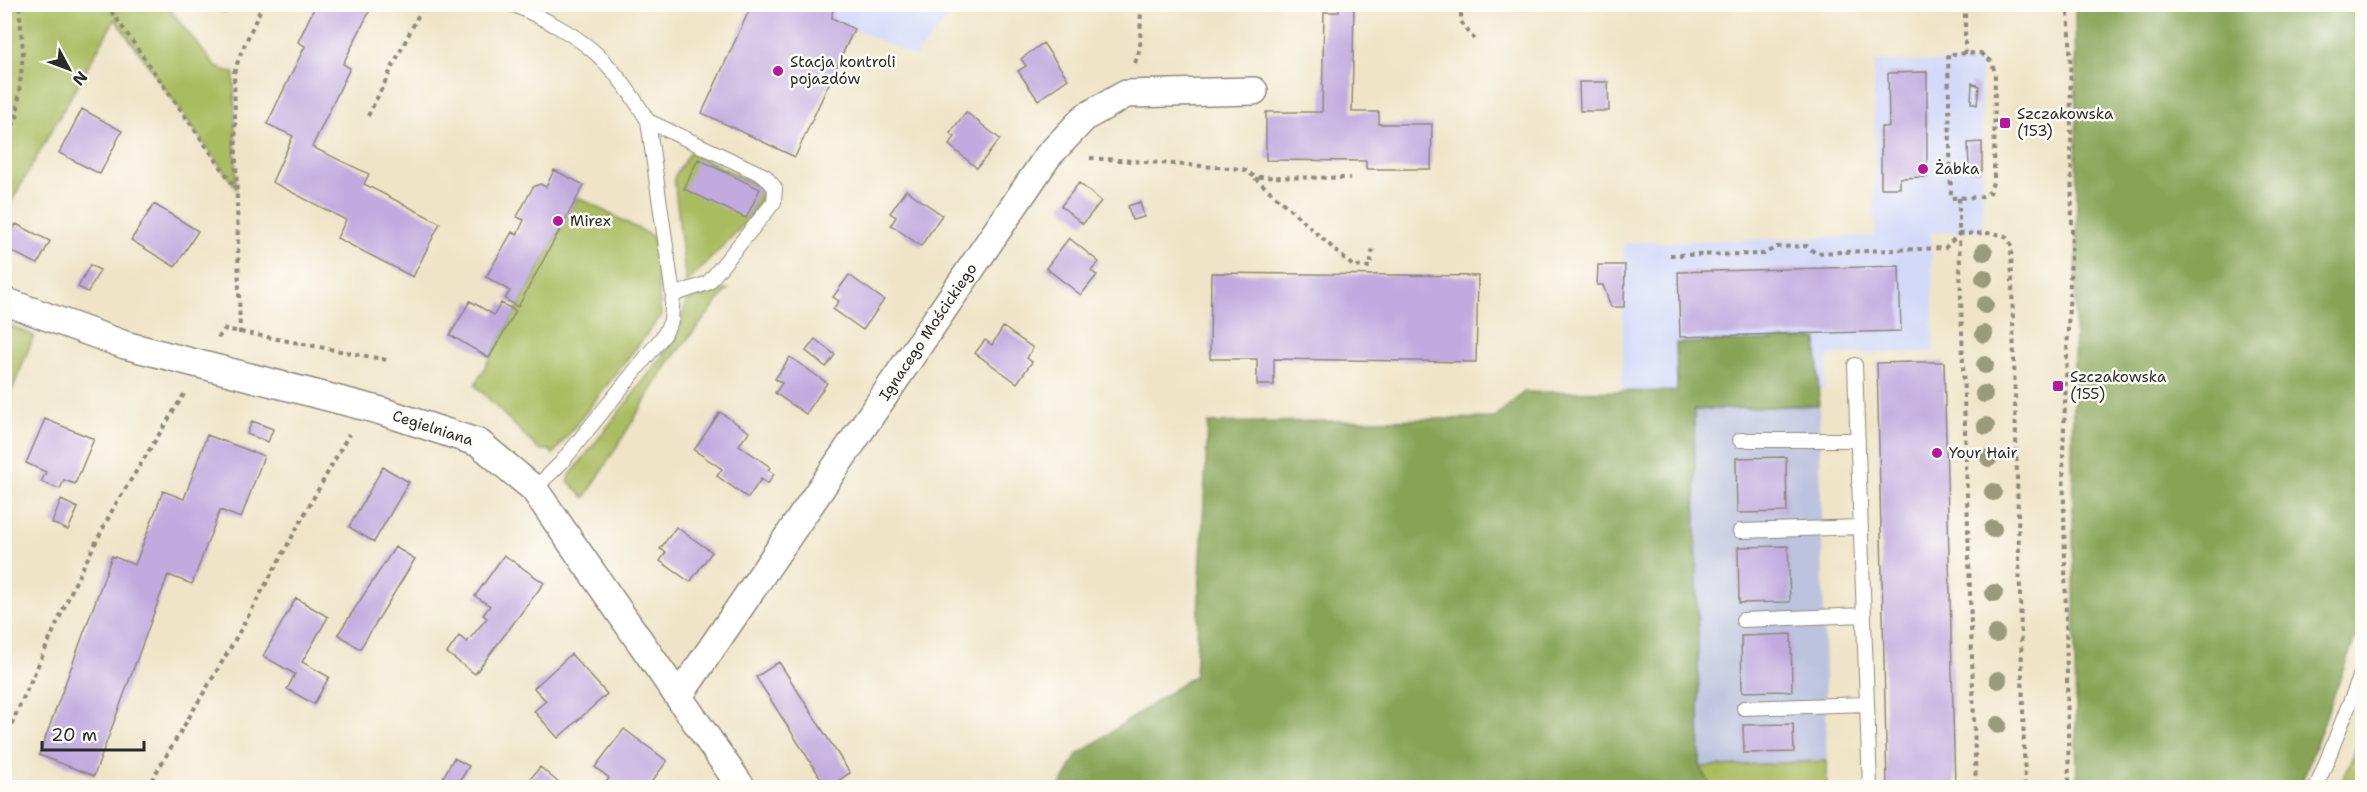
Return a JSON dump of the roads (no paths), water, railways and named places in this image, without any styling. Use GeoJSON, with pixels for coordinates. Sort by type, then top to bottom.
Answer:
{"type":"FeatureCollection","features":[{"type":"Feature","properties":{"kind":"street","name":"Ignacego Mościckiego"},"geometry":{"type":"LineString","coordinates":[[679,696],[1048,156],[1085,117],[1126,94],[1254,91]]}},
{"type":"Feature","properties":{"kind":"street","name":"Cegielniana"},"geometry":{"type":"LineString","coordinates":[[4,302],[125,345],[207,354],[478,443],[534,489],[742,788]]}},
{"type":"Feature","properties":{"kind":"lane"},"geometry":{"type":"LineString","coordinates":[[512,4],[560,26],[594,49],[629,88],[648,120],[674,295],[671,321],[664,335],[561,463],[534,489]]}},
{"type":"Feature","properties":{"kind":"lane"},"geometry":{"type":"LineString","coordinates":[[648,120],[765,176],[775,188],[774,202],[708,283],[674,295]]}},
{"type":"Feature","properties":{"kind":"lane"},"geometry":{"type":"LineString","coordinates":[[1855,365],[1870,788]]}},
{"type":"Feature","properties":{"kind":"lane"},"geometry":{"type":"LineString","coordinates":[[1740,440],[1858,440]]}},
{"type":"Feature","properties":{"kind":"lane"},"geometry":{"type":"LineString","coordinates":[[1740,531],[1861,527]]}},
{"type":"Feature","properties":{"kind":"lane"},"geometry":{"type":"LineString","coordinates":[[1743,620],[1864,615]]}},
{"type":"Feature","properties":{"kind":"lane"},"geometry":{"type":"LineString","coordinates":[[2316,788],[2362,672]]}},
{"type":"Feature","properties":{"kind":"lane"},"geometry":{"type":"LineString","coordinates":[[1744,708],[1867,704]]}},
{"type":"Feature","properties":{"kind":"place","name":"Stacja kontroli pojazdów"},"geometry":{"type":"Point","coordinates":[778,71]}},
{"type":"Feature","properties":{"kind":"place","name":"Szczakowska (153)"},"geometry":{"type":"Point","coordinates":[2005,123]}},
{"type":"Feature","properties":{"kind":"place","name":"Żabka"},"geometry":{"type":"Point","coordinates":[1923,169]}},
{"type":"Feature","properties":{"kind":"place","name":"Mirex"},"geometry":{"type":"Point","coordinates":[558,221]}},
{"type":"Feature","properties":{"kind":"place","name":"Szczakowska (155)"},"geometry":{"type":"Point","coordinates":[2058,386]}},
{"type":"Feature","properties":{"kind":"place","name":"Your Hair"},"geometry":{"type":"Point","coordinates":[1937,453]}}]}
